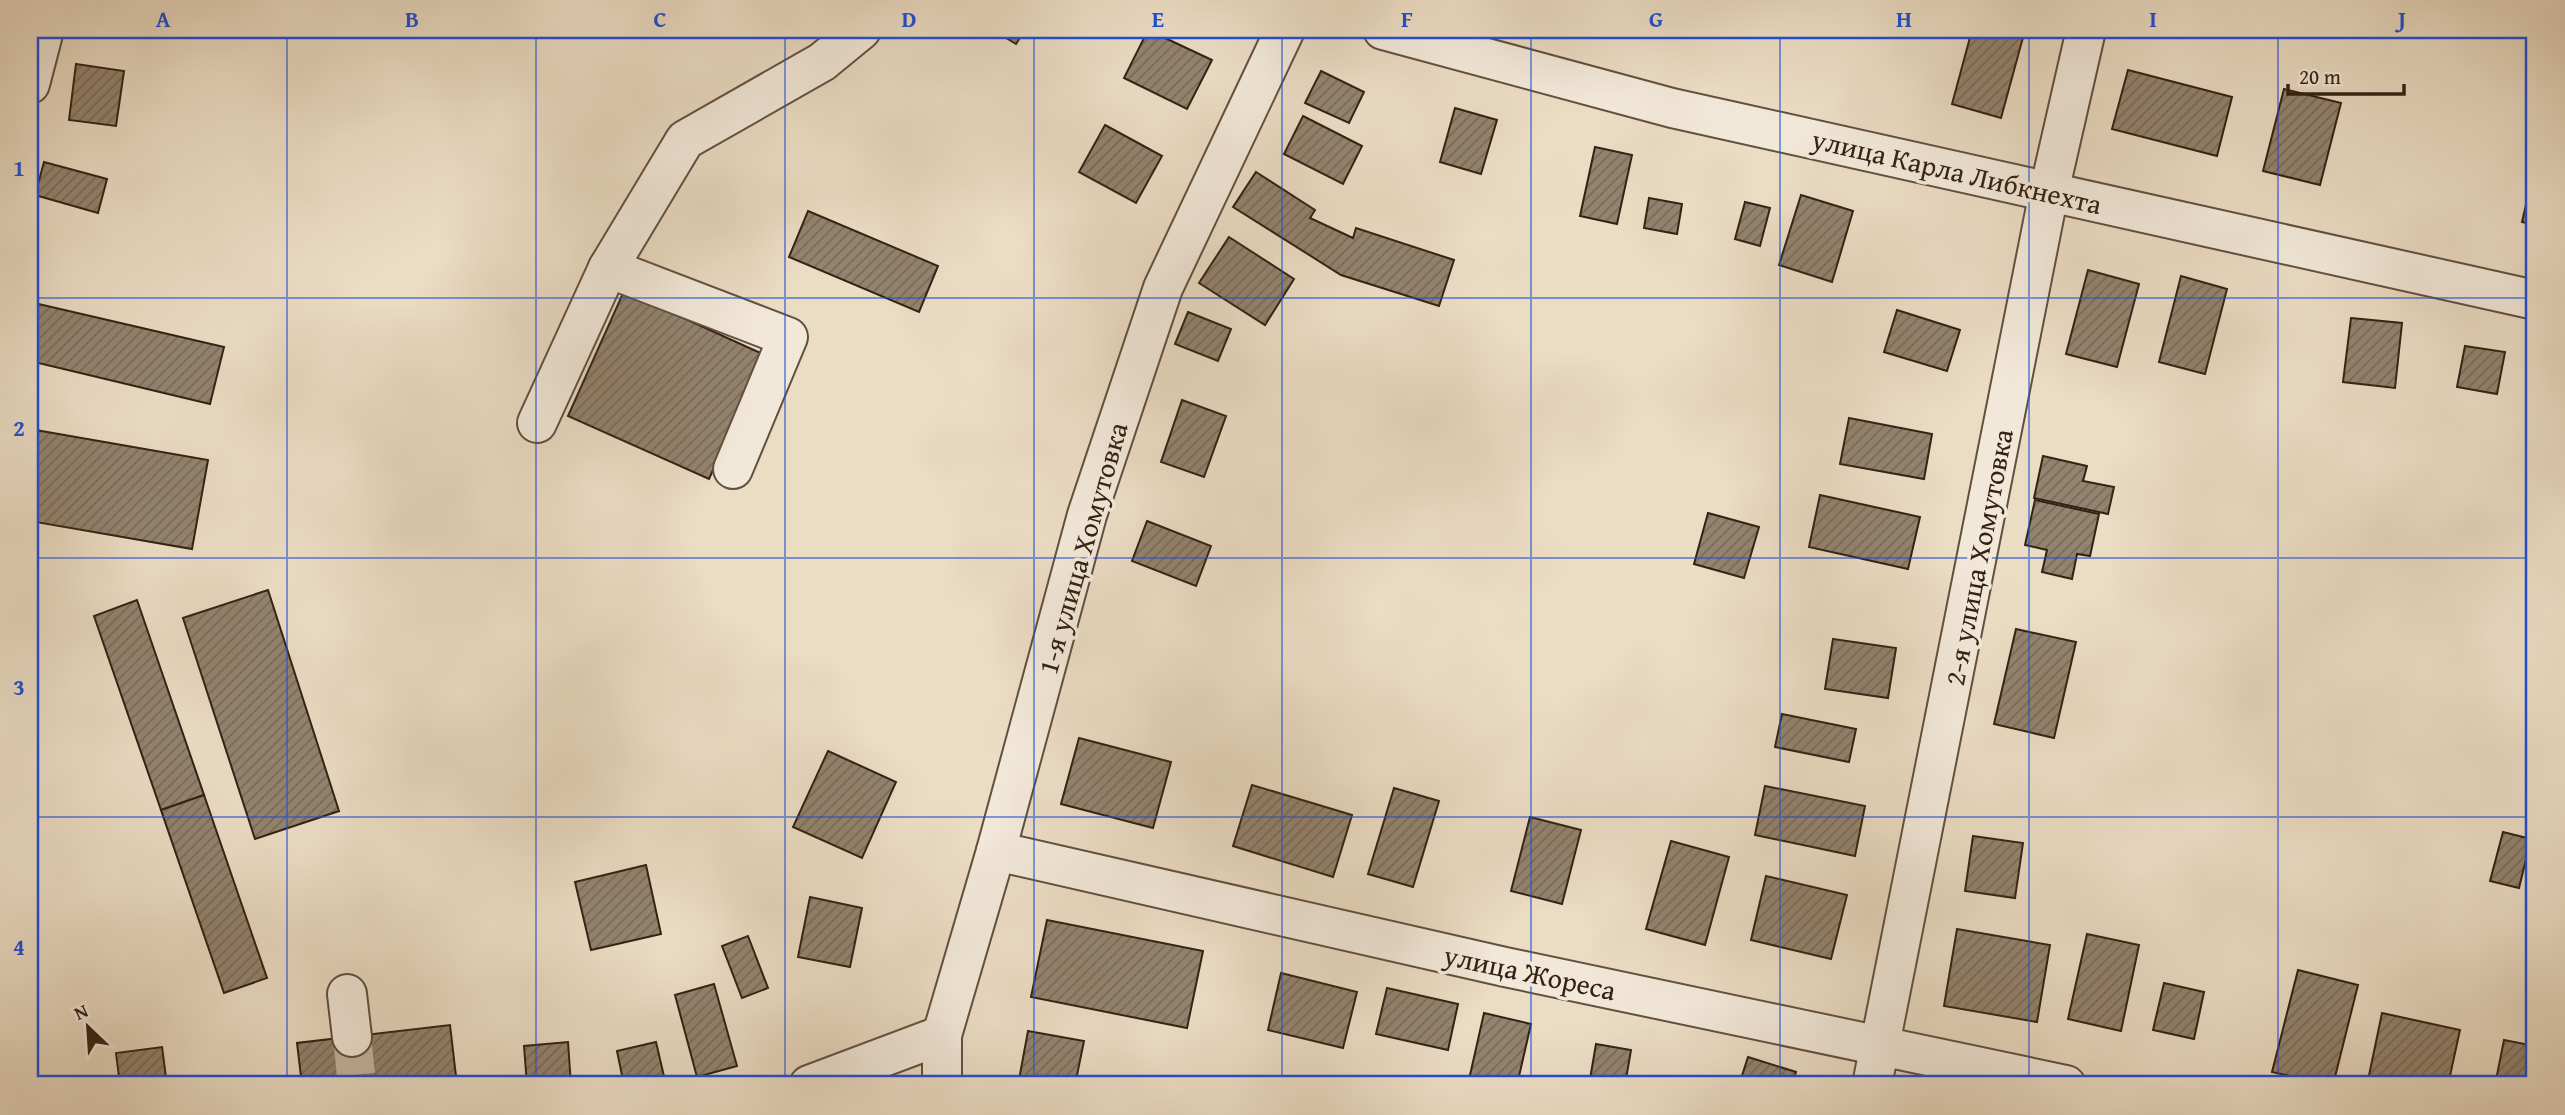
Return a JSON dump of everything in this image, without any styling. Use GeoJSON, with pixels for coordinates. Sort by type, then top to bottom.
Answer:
{"type":"FeatureCollection","features":[{"type":"Feature","properties":{"kind":"street"},"geometry":{"type":"LineString","coordinates":[[30,84],[44,30]]}},
{"type":"Feature","properties":{"kind":"street"},"geometry":{"type":"LineString","coordinates":[[537,423],[608,268],[685,140],[822,62],[860,30]]}},
{"type":"Feature","properties":{"kind":"street","name":"1-я улица Хомутовка"},"geometry":{"type":"LineString","coordinates":[[942,1085],[942,1035],[996,851],[1087,515],[1163,288],[1285,30]]}},
{"type":"Feature","properties":{"kind":"street","name":"улица Карла Либкнехта"},"geometry":{"type":"LineString","coordinates":[[1383,30],[1672,108],[2535,300]]}},
{"type":"Feature","properties":{"kind":"street","name":"2-я улица Хомутовка"},"geometry":{"type":"LineString","coordinates":[[1872,1085],[1882,1046],[2049,192],[2086,30]]}},
{"type":"Feature","properties":{"kind":"street"},"geometry":{"type":"LineString","coordinates":[[608,268],[788,337],[733,469]]}},
{"type":"Feature","properties":{"kind":"street","name":"улица Жореса"},"geometry":{"type":"LineString","coordinates":[[996,851],[1505,967],[2066,1085]]}},
{"type":"Feature","properties":{"kind":"street"},"geometry":{"type":"LineString","coordinates":[[347,994],[352,1037]]}},
{"type":"Feature","properties":{"kind":"street"},"geometry":{"type":"LineString","coordinates":[[809,1085],[942,1035]]}},
{"type":"Feature","properties":{"kind":"building"},"geometry":{"type":"Polygon","coordinates":[[[993,30],[1025,30],[1016,44],[993,30]]]}},
{"type":"Feature","properties":{"kind":"building"},"geometry":{"type":"Polygon","coordinates":[[[1148,30],[1212,60],[1187,109],[1124,78],[1148,30]]]}},
{"type":"Feature","properties":{"kind":"building"},"geometry":{"type":"Polygon","coordinates":[[[1972,30],[2025,30],[2001,118],[1952,104],[1972,30]]]}},
{"type":"Feature","properties":{"kind":"building"},"geometry":{"type":"Polygon","coordinates":[[[76,64],[124,71],[116,126],[69,120],[76,64]]]}},
{"type":"Feature","properties":{"kind":"building"},"geometry":{"type":"Polygon","coordinates":[[[2128,70],[2232,97],[2217,156],[2112,129],[2128,70]]]}},
{"type":"Feature","properties":{"kind":"building"},"geometry":{"type":"Polygon","coordinates":[[[1321,71],[1364,92],[1349,123],[1305,103],[1321,71]]]}},
{"type":"Feature","properties":{"kind":"building"},"geometry":{"type":"Polygon","coordinates":[[[2284,89],[2341,103],[2320,185],[2263,171],[2284,89]]]}},
{"type":"Feature","properties":{"kind":"building"},"geometry":{"type":"Polygon","coordinates":[[[1455,108],[1497,120],[1481,174],[1440,162],[1455,108]]]}},
{"type":"Feature","properties":{"kind":"building"},"geometry":{"type":"Polygon","coordinates":[[[1303,116],[1362,146],[1343,184],[1284,154],[1303,116]]]}},
{"type":"Feature","properties":{"kind":"building"},"geometry":{"type":"Polygon","coordinates":[[[1105,125],[1162,156],[1136,203],[1079,172],[1105,125]]]}},
{"type":"Feature","properties":{"kind":"building"},"geometry":{"type":"Polygon","coordinates":[[[1595,147],[1632,155],[1617,224],[1580,216],[1595,147]]]}},
{"type":"Feature","properties":{"kind":"building"},"geometry":{"type":"Polygon","coordinates":[[[44,162],[107,179],[98,213],[35,195],[44,162]]]}},
{"type":"Feature","properties":{"kind":"building"},"geometry":{"type":"Polygon","coordinates":[[[2535,166],[2535,225],[2522,222],[2535,166]]]}},
{"type":"Feature","properties":{"kind":"building"},"geometry":{"type":"Polygon","coordinates":[[[1256,172],[1315,210],[1310,218],[1353,238],[1356,228],[1454,260],[1439,306],[1341,275],[1233,207],[1256,172]]]}},
{"type":"Feature","properties":{"kind":"building"},"geometry":{"type":"Polygon","coordinates":[[[1801,195],[1853,211],[1832,282],[1779,265],[1801,195]]]}},
{"type":"Feature","properties":{"kind":"building"},"geometry":{"type":"Polygon","coordinates":[[[1649,198],[1682,204],[1677,234],[1644,228],[1649,198]]]}},
{"type":"Feature","properties":{"kind":"building"},"geometry":{"type":"Polygon","coordinates":[[[1745,202],[1770,208],[1760,246],[1735,239],[1745,202]]]}},
{"type":"Feature","properties":{"kind":"building"},"geometry":{"type":"Polygon","coordinates":[[[808,211],[938,266],[919,312],[789,257],[808,211]]]}},
{"type":"Feature","properties":{"kind":"building"},"geometry":{"type":"Polygon","coordinates":[[[1229,237],[1294,279],[1265,325],[1199,283],[1229,237]]]}},
{"type":"Feature","properties":{"kind":"building"},"geometry":{"type":"Polygon","coordinates":[[[2088,270],[2139,284],[2117,367],[2066,354],[2088,270]]]}},
{"type":"Feature","properties":{"kind":"building"},"geometry":{"type":"Polygon","coordinates":[[[2181,276],[2227,289],[2205,374],[2159,362],[2181,276]]]}},
{"type":"Feature","properties":{"kind":"building"},"geometry":{"type":"Polygon","coordinates":[[[624,291],[765,355],[709,479],[568,416],[624,291]]]}},
{"type":"Feature","properties":{"kind":"building"},"geometry":{"type":"Polygon","coordinates":[[[30,302],[224,347],[210,404],[30,361],[30,302]]]}},
{"type":"Feature","properties":{"kind":"building"},"geometry":{"type":"Polygon","coordinates":[[[1897,310],[1960,330],[1947,371],[1884,352],[1897,310]]]}},
{"type":"Feature","properties":{"kind":"building"},"geometry":{"type":"Polygon","coordinates":[[[1188,312],[1231,329],[1218,361],[1175,344],[1188,312]]]}},
{"type":"Feature","properties":{"kind":"building"},"geometry":{"type":"Polygon","coordinates":[[[2351,318],[2402,323],[2395,388],[2343,382],[2351,318]]]}},
{"type":"Feature","properties":{"kind":"building"},"geometry":{"type":"Polygon","coordinates":[[[2465,346],[2505,352],[2497,394],[2457,387],[2465,346]]]}},
{"type":"Feature","properties":{"kind":"building"},"geometry":{"type":"Polygon","coordinates":[[[1182,400],[1226,416],[1204,477],[1161,462],[1182,400]]]}},
{"type":"Feature","properties":{"kind":"building"},"geometry":{"type":"Polygon","coordinates":[[[1849,418],[1932,434],[1924,479],[1840,464],[1849,418]]]}},
{"type":"Feature","properties":{"kind":"building"},"geometry":{"type":"Polygon","coordinates":[[[30,429],[208,460],[192,549],[30,521],[30,429]]]}},
{"type":"Feature","properties":{"kind":"building"},"geometry":{"type":"Polygon","coordinates":[[[2043,456],[2087,466],[2083,481],[2114,487],[2108,514],[2034,498],[2043,456]]]}},
{"type":"Feature","properties":{"kind":"building"},"geometry":{"type":"Polygon","coordinates":[[[1820,495],[1920,517],[1908,569],[1809,547],[1820,495]]]}},
{"type":"Feature","properties":{"kind":"building"},"geometry":{"type":"Polygon","coordinates":[[[2035,500],[2099,514],[2090,556],[2077,554],[2072,579],[2042,572],[2047,550],[2025,545],[2035,500]]]}},
{"type":"Feature","properties":{"kind":"building"},"geometry":{"type":"Polygon","coordinates":[[[1708,513],[1759,527],[1744,578],[1694,564],[1708,513]]]}},
{"type":"Feature","properties":{"kind":"building"},"geometry":{"type":"Polygon","coordinates":[[[1147,521],[1211,546],[1196,586],[1132,561],[1147,521]]]}},
{"type":"Feature","properties":{"kind":"building"},"geometry":{"type":"Polygon","coordinates":[[[268,590],[339,811],[255,839],[183,618],[268,590]]]}},
{"type":"Feature","properties":{"kind":"building"},"geometry":{"type":"Polygon","coordinates":[[[137,600],[204,795],[161,810],[94,616],[137,600]]]}},
{"type":"Feature","properties":{"kind":"building"},"geometry":{"type":"Polygon","coordinates":[[[2016,629],[2076,642],[2054,738],[1994,724],[2016,629]]]}},
{"type":"Feature","properties":{"kind":"building"},"geometry":{"type":"Polygon","coordinates":[[[1833,639],[1896,648],[1888,698],[1825,689],[1833,639]]]}},
{"type":"Feature","properties":{"kind":"building"},"geometry":{"type":"Polygon","coordinates":[[[1782,714],[1856,729],[1849,762],[1775,747],[1782,714]]]}},
{"type":"Feature","properties":{"kind":"building"},"geometry":{"type":"Polygon","coordinates":[[[1079,738],[1171,762],[1153,828],[1061,804],[1079,738]]]}},
{"type":"Feature","properties":{"kind":"building"},"geometry":{"type":"Polygon","coordinates":[[[828,751],[896,782],[862,858],[793,827],[828,751]]]}},
{"type":"Feature","properties":{"kind":"building"},"geometry":{"type":"Polygon","coordinates":[[[1252,785],[1352,815],[1333,877],[1233,846],[1252,785]]]}},
{"type":"Feature","properties":{"kind":"building"},"geometry":{"type":"Polygon","coordinates":[[[1765,786],[1865,806],[1855,856],[1755,835],[1765,786]]]}},
{"type":"Feature","properties":{"kind":"building"},"geometry":{"type":"Polygon","coordinates":[[[1394,788],[1439,801],[1413,887],[1368,874],[1394,788]]]}},
{"type":"Feature","properties":{"kind":"building"},"geometry":{"type":"Polygon","coordinates":[[[204,795],[267,978],[224,993],[161,810],[204,795]]]}},
{"type":"Feature","properties":{"kind":"building"},"geometry":{"type":"Polygon","coordinates":[[[1530,817],[1581,830],[1562,904],[1511,891],[1530,817]]]}},
{"type":"Feature","properties":{"kind":"building"},"geometry":{"type":"Polygon","coordinates":[[[2503,832],[2531,839],[2519,888],[2490,881],[2503,832]]]}},
{"type":"Feature","properties":{"kind":"building"},"geometry":{"type":"Polygon","coordinates":[[[1973,836],[2023,843],[2015,898],[1965,891],[1973,836]]]}},
{"type":"Feature","properties":{"kind":"building"},"geometry":{"type":"Polygon","coordinates":[[[1671,841],[1729,857],[1705,945],[1646,929],[1671,841]]]}},
{"type":"Feature","properties":{"kind":"building"},"geometry":{"type":"Polygon","coordinates":[[[646,865],[661,934],[591,950],[575,882],[646,865]]]}},
{"type":"Feature","properties":{"kind":"building"},"geometry":{"type":"Polygon","coordinates":[[[1766,876],[1847,895],[1831,959],[1751,940],[1766,876]]]}},
{"type":"Feature","properties":{"kind":"building"},"geometry":{"type":"Polygon","coordinates":[[[810,897],[862,908],[850,967],[798,957],[810,897]]]}},
{"type":"Feature","properties":{"kind":"building"},"geometry":{"type":"Polygon","coordinates":[[[1047,920],[1203,951],[1187,1028],[1031,997],[1047,920]]]}},
{"type":"Feature","properties":{"kind":"building"},"geometry":{"type":"Polygon","coordinates":[[[1957,929],[2050,945],[2037,1022],[1944,1006],[1957,929]]]}},
{"type":"Feature","properties":{"kind":"building"},"geometry":{"type":"Polygon","coordinates":[[[2087,934],[2139,945],[2121,1031],[2068,1019],[2087,934]]]}},
{"type":"Feature","properties":{"kind":"building"},"geometry":{"type":"Polygon","coordinates":[[[748,936],[768,988],[742,998],[722,946],[748,936]]]}},
{"type":"Feature","properties":{"kind":"building"},"geometry":{"type":"Polygon","coordinates":[[[2298,970],[2358,985],[2333,1085],[2272,1072],[2298,970]]]}},
{"type":"Feature","properties":{"kind":"building"},"geometry":{"type":"Polygon","coordinates":[[[1281,973],[1357,992],[1343,1048],[1268,1030],[1281,973]]]}},
{"type":"Feature","properties":{"kind":"building"},"geometry":{"type":"Polygon","coordinates":[[[2164,983],[2204,992],[2194,1039],[2153,1030],[2164,983]]]}},
{"type":"Feature","properties":{"kind":"building"},"geometry":{"type":"Polygon","coordinates":[[[714,984],[737,1066],[697,1077],[675,995],[714,984]]]}},
{"type":"Feature","properties":{"kind":"building"},"geometry":{"type":"Polygon","coordinates":[[[1387,988],[1458,1004],[1448,1050],[1376,1034],[1387,988]]]}},
{"type":"Feature","properties":{"kind":"building"},"geometry":{"type":"Polygon","coordinates":[[[1484,1013],[1531,1024],[1517,1085],[1468,1084],[1484,1013]]]}},
{"type":"Feature","properties":{"kind":"building"},"geometry":{"type":"Polygon","coordinates":[[[2382,1013],[2460,1030],[2448,1085],[2367,1085],[2382,1013]]]}},
{"type":"Feature","properties":{"kind":"building"},"geometry":{"type":"Polygon","coordinates":[[[450,1025],[457,1085],[302,1085],[297,1043],[450,1025]]]}},
{"type":"Feature","properties":{"kind":"building"},"geometry":{"type":"Polygon","coordinates":[[[1028,1031],[1084,1041],[1075,1085],[1018,1085],[1028,1031]]]}},
{"type":"Feature","properties":{"kind":"building"},"geometry":{"type":"Polygon","coordinates":[[[2504,1040],[2535,1046],[2530,1085],[2495,1085],[2504,1040]]]}},
{"type":"Feature","properties":{"kind":"building"},"geometry":{"type":"Polygon","coordinates":[[[568,1042],[571,1085],[527,1085],[524,1046],[568,1042]]]}},
{"type":"Feature","properties":{"kind":"building"},"geometry":{"type":"Polygon","coordinates":[[[656,1042],[666,1085],[624,1085],[617,1051],[656,1042]]]}},
{"type":"Feature","properties":{"kind":"building"},"geometry":{"type":"Polygon","coordinates":[[[1596,1044],[1631,1050],[1625,1085],[1589,1085],[1596,1044]]]}},
{"type":"Feature","properties":{"kind":"building"},"geometry":{"type":"Polygon","coordinates":[[[162,1047],[167,1085],[120,1085],[116,1053],[162,1047]]]}},
{"type":"Feature","properties":{"kind":"building"},"geometry":{"type":"Polygon","coordinates":[[[1748,1057],[1796,1072],[1792,1085],[1739,1085],[1748,1057]]]}},
{"type":"Feature","properties":{"kind":"tunnel"},"geometry":{"type":"LineString","coordinates":[[352,1037],[357,1085]]}}]}
